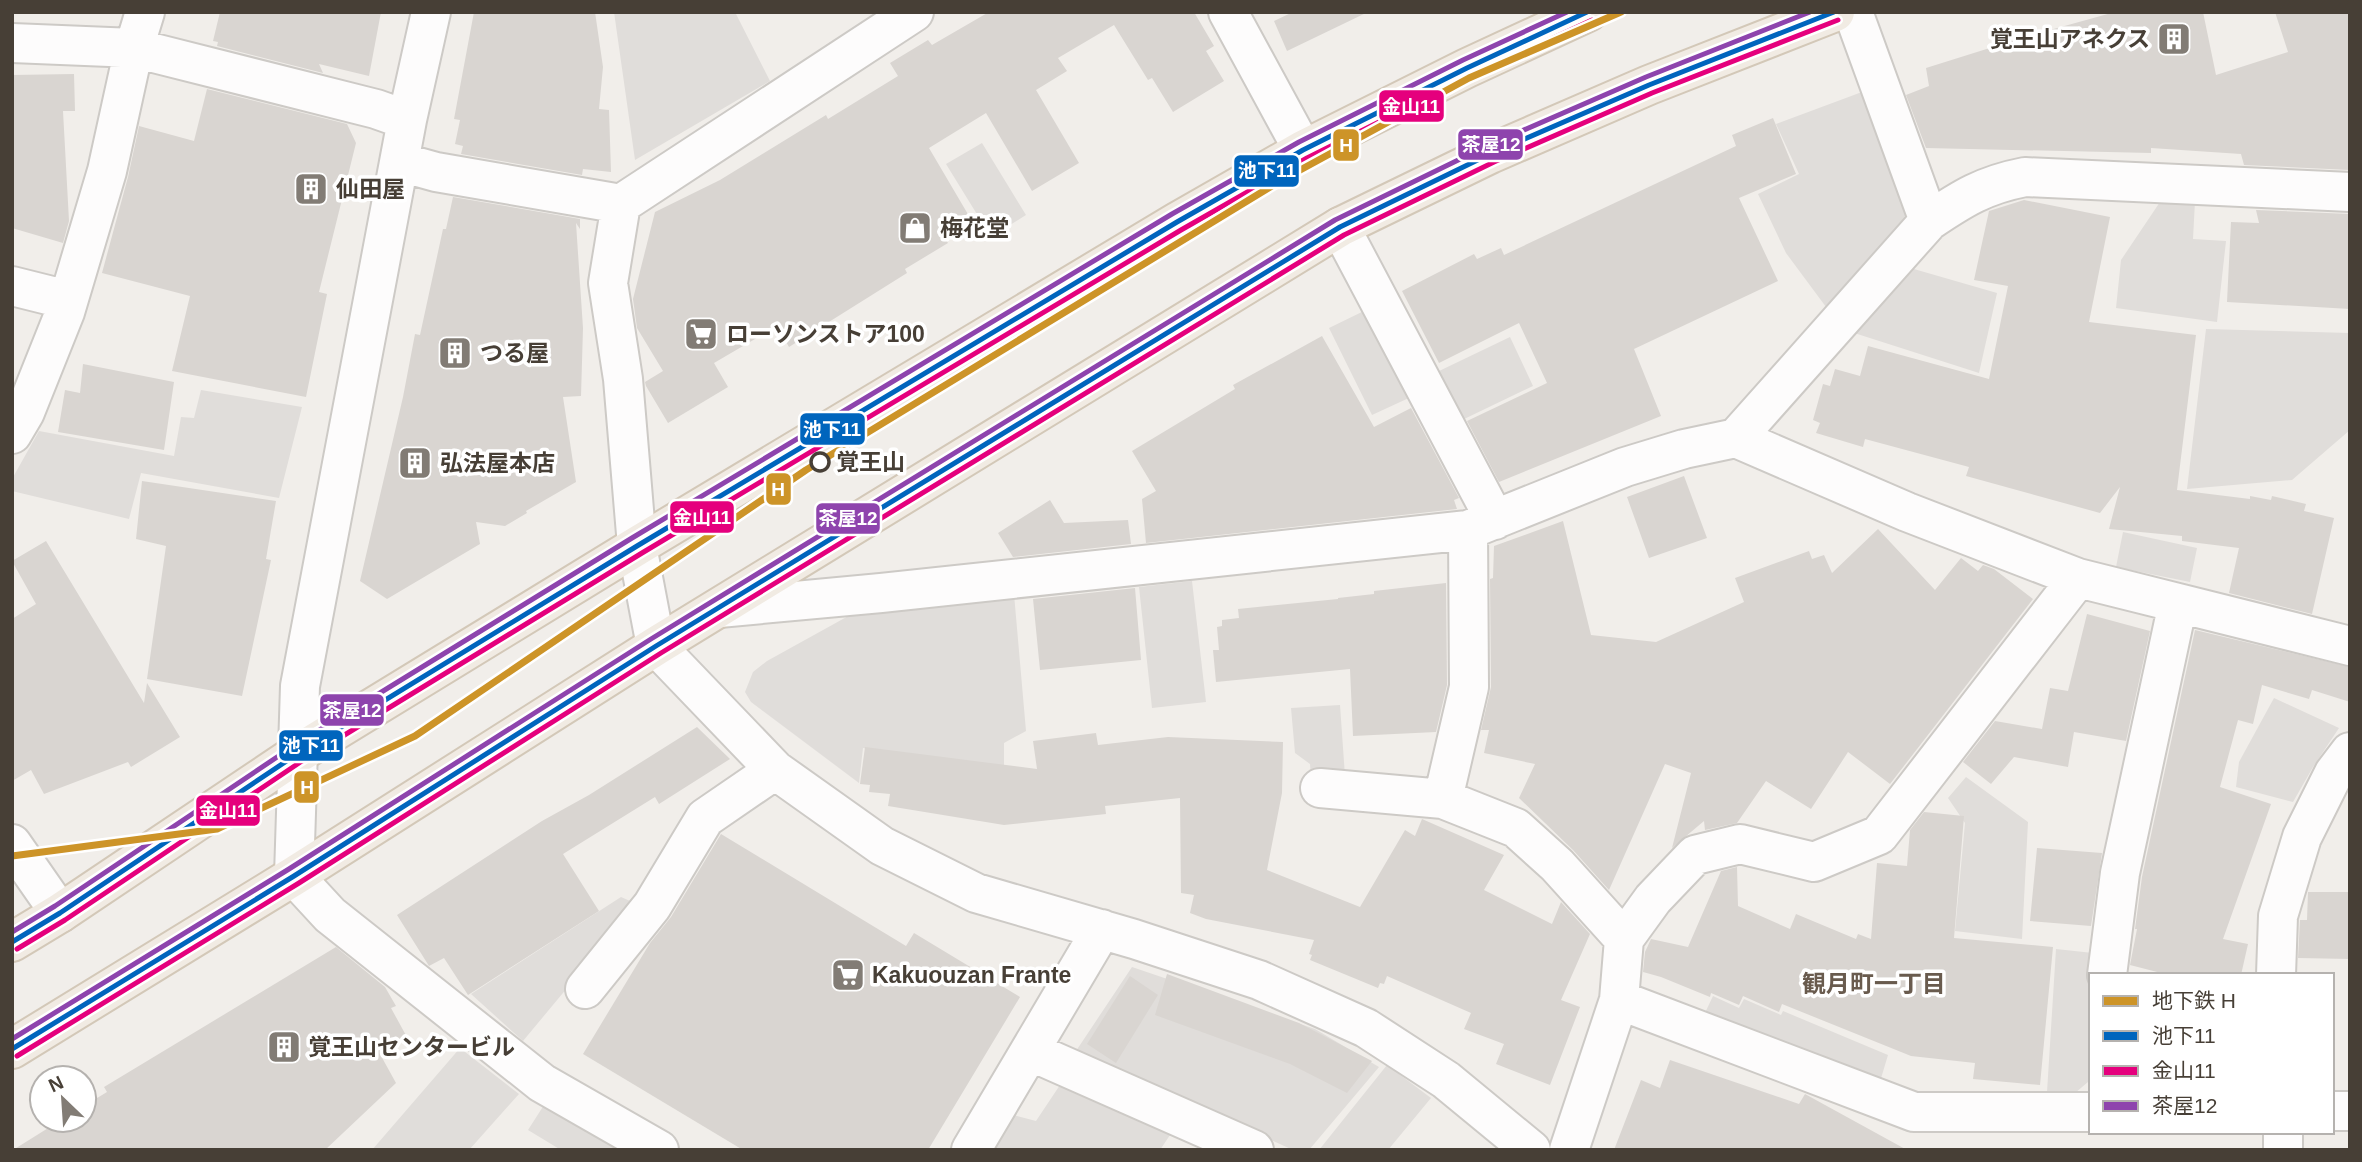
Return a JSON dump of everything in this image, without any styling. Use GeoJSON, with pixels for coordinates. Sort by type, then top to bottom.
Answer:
{"type":"FeatureCollection","features":[{"type":"Feature","properties":{"kind":"main road"},"geometry":{"type":"LineString","coordinates":[[12,943],[60,914],[297,754],[637,546],[1177,222],[1303,150],[1467,68],[1588,12]]}},
{"type":"Feature","properties":{"kind":"main road"},"geometry":{"type":"LineString","coordinates":[[12,1049],[294,876],[656,646],[1340,227],[1490,154],[1649,85],[1835,12]]}},
{"type":"Feature","properties":{"kind":"street"},"geometry":{"type":"LineString","coordinates":[[431,12],[407,120],[300,686],[294,876],[330,915],[542,1083],[659,1150]]}},
{"type":"Feature","properties":{"kind":"street"},"geometry":{"type":"LineString","coordinates":[[400,162],[436,172],[621,204],[914,12]]}},
{"type":"Feature","properties":{"kind":"street"},"geometry":{"type":"LineString","coordinates":[[1228,12],[1303,150]]}},
{"type":"Feature","properties":{"kind":"street"},"geometry":{"type":"LineString","coordinates":[[1853,12],[1929,221]]}},
{"type":"Feature","properties":{"kind":"street"},"geometry":{"type":"LineString","coordinates":[[12,44],[140,30],[407,120]]}},
{"type":"Feature","properties":{"kind":"street"},"geometry":{"type":"LineString","coordinates":[[12,434],[25,412],[68,300],[107,171],[140,30]]}},
{"type":"Feature","properties":{"kind":"street"},"geometry":{"type":"LineString","coordinates":[[1736,439],[1929,221],[1964,197],[1994,183],[2025,177],[2350,192]]}},
{"type":"Feature","properties":{"kind":"street"},"geometry":{"type":"LineString","coordinates":[[621,204],[608,283],[623,379],[637,546],[656,646],[775,770],[882,846],[976,893],[1102,929],[1259,980],[1366,1028],[1446,1080],[1531,1150]]}},
{"type":"Feature","properties":{"kind":"street"},"geometry":{"type":"LineString","coordinates":[[1340,227],[1482,525],[1469,687],[1443,799]]}},
{"type":"Feature","properties":{"kind":"street"},"geometry":{"type":"LineString","coordinates":[[12,286],[68,300]]}},
{"type":"Feature","properties":{"kind":"street"},"geometry":{"type":"LineString","coordinates":[[719,608],[869,594],[1482,525],[1625,467],[1684,449],[1736,439],[1907,512],[2078,578],[2350,646]]}},
{"type":"Feature","properties":{"kind":"street"},"geometry":{"type":"LineString","coordinates":[[1569,1150],[1619,1000],[1624,939],[1653,899],[1695,855],[1740,844],[1814,862],[1880,835],[2078,578]]}},
{"type":"Feature","properties":{"kind":"street"},"geometry":{"type":"LineString","coordinates":[[2107,973],[2120,873],[2178,603]]}},
{"type":"Feature","properties":{"kind":"street"},"geometry":{"type":"LineString","coordinates":[[2276,973],[2278,916],[2302,837],[2334,773],[2350,752]]}},
{"type":"Feature","properties":{"kind":"street"},"geometry":{"type":"LineString","coordinates":[[585,989],[652,906],[705,818],[775,770]]}},
{"type":"Feature","properties":{"kind":"street"},"geometry":{"type":"LineString","coordinates":[[1320,788],[1443,799],[1516,828],[1557,865],[1624,939]]}},
{"type":"Feature","properties":{"kind":"street"},"geometry":{"type":"LineString","coordinates":[[12,844],[60,914]]}},
{"type":"Feature","properties":{"kind":"street"},"geometry":{"type":"LineString","coordinates":[[971,1150],[1102,929]]}},
{"type":"Feature","properties":{"kind":"street"},"geometry":{"type":"LineString","coordinates":[[1619,1000],[1914,1112],[2089,1112]]}},
{"type":"Feature","properties":{"kind":"street"},"geometry":{"type":"LineString","coordinates":[[1030,1051],[1254,1150]]}},
{"type":"Feature","properties":{"kind":"shaded area"},"geometry":{"type":"Polygon","coordinates":[[[614,12],[735,12],[770,81],[635,160],[614,12]]]}},
{"type":"Feature","properties":{"kind":"shaded area"},"geometry":{"type":"Polygon","coordinates":[[[1870,89],[1910,217],[1829,311],[1786,253],[1758,194],[1799,174],[1776,124],[1870,89]]]}},
{"type":"Feature","properties":{"kind":"shaded area"},"geometry":{"type":"Polygon","coordinates":[[[982,143],[1026,215],[991,237],[946,164],[982,143]]]}},
{"type":"Feature","properties":{"kind":"shaded area"},"geometry":{"type":"Polygon","coordinates":[[[2195,201],[2193,239],[2226,241],[2217,322],[2116,308],[2121,260],[2160,202],[2195,201]]]}},
{"type":"Feature","properties":{"kind":"shaded area"},"geometry":{"type":"Polygon","coordinates":[[[1907,267],[1997,293],[1979,373],[1848,331],[1907,267]]]}},
{"type":"Feature","properties":{"kind":"shaded area"},"geometry":{"type":"Polygon","coordinates":[[[1368,309],[1411,397],[1372,415],[1329,328],[1368,309]]]}},
{"type":"Feature","properties":{"kind":"shaded area"},"geometry":{"type":"Polygon","coordinates":[[[2206,329],[2350,333],[2350,430],[2292,480],[2187,489],[2206,329]]]}},
{"type":"Feature","properties":{"kind":"shaded area"},"geometry":{"type":"Polygon","coordinates":[[[1510,337],[1533,386],[1460,421],[1437,372],[1510,337]]]}},
{"type":"Feature","properties":{"kind":"shaded area"},"geometry":{"type":"Polygon","coordinates":[[[201,390],[302,407],[279,498],[141,473],[129,519],[12,491],[12,479],[39,431],[174,456],[181,417],[194,418],[201,390]]]}},
{"type":"Feature","properties":{"kind":"shaded area"},"geometry":{"type":"Polygon","coordinates":[[[2123,532],[2197,548],[2190,582],[2116,567],[2123,532]]]}},
{"type":"Feature","properties":{"kind":"shaded area"},"geometry":{"type":"Polygon","coordinates":[[[1192,581],[1206,702],[1152,708],[1139,587],[1192,581]]]}},
{"type":"Feature","properties":{"kind":"shaded area"},"geometry":{"type":"Polygon","coordinates":[[[1014,594],[1026,731],[1004,743],[1004,768],[863,748],[859,783],[751,702],[745,692],[753,672],[767,661],[861,609],[1014,594]]]}},
{"type":"Feature","properties":{"kind":"shaded area"},"geometry":{"type":"Polygon","coordinates":[[[2274,698],[2339,728],[2293,802],[2236,787],[2239,762],[2274,698]]]}},
{"type":"Feature","properties":{"kind":"shaded area"},"geometry":{"type":"Polygon","coordinates":[[[1340,705],[1345,776],[1311,778],[1310,764],[1295,753],[1291,708],[1340,705]]]}},
{"type":"Feature","properties":{"kind":"shaded area"},"geometry":{"type":"Polygon","coordinates":[[[1966,777],[2028,822],[2022,939],[1955,931],[1965,823],[1948,798],[1966,777]]]}},
{"type":"Feature","properties":{"kind":"shaded area"},"geometry":{"type":"Polygon","coordinates":[[[621,897],[637,904],[523,1041],[471,994],[621,897]]]}},
{"type":"Feature","properties":{"kind":"shaded area"},"geometry":{"type":"Polygon","coordinates":[[[2056,949],[2093,953],[2092,973],[2089,973],[2088,1082],[2075,1093],[2047,1092],[2056,949]]]}},
{"type":"Feature","properties":{"kind":"shaded area"},"geometry":{"type":"Polygon","coordinates":[[[1132,967],[1315,1029],[1379,1067],[1309,1150],[1293,1150],[1076,1051],[1132,967]]]}},
{"type":"Feature","properties":{"kind":"shaded area"},"geometry":{"type":"Polygon","coordinates":[[[1713,996],[1739,1008],[1744,999],[1781,1015],[1783,1011],[1888,1055],[1879,1085],[1704,1015],[1713,996]]]}},
{"type":"Feature","properties":{"kind":"shaded area"},"geometry":{"type":"Polygon","coordinates":[[[460,1048],[519,1094],[469,1150],[372,1150],[460,1048]]]}},
{"type":"Feature","properties":{"kind":"shaded area"},"geometry":{"type":"Polygon","coordinates":[[[1387,1065],[1431,1098],[1388,1150],[1319,1150],[1387,1065]]]}},
{"type":"Feature","properties":{"kind":"shaded area"},"geometry":{"type":"Polygon","coordinates":[[[1060,1085],[1170,1135],[1160,1150],[991,1150],[1013,1115],[1036,1121],[1060,1085]]]}},
{"type":"Feature","properties":{"kind":"shaded area"},"geometry":{"type":"Polygon","coordinates":[[[544,1105],[624,1150],[561,1150],[528,1130],[544,1105]]]}},
{"type":"Feature","properties":{"kind":"building"},"geometry":{"type":"Polygon","coordinates":[[[220,12],[381,12],[369,76],[319,64],[323,73],[217,46],[218,42],[213,41],[220,12]]]}},
{"type":"Feature","properties":{"kind":"building"},"geometry":{"type":"Polygon","coordinates":[[[474,12],[595,12],[603,67],[599,109],[609,110],[611,172],[583,169],[582,175],[461,154],[463,146],[455,144],[460,120],[454,119],[474,12]]]}},
{"type":"Feature","properties":{"kind":"building"},"geometry":{"type":"Polygon","coordinates":[[[989,12],[1194,12],[1214,46],[1206,51],[1224,81],[1173,112],[1152,78],[1148,80],[1114,25],[1058,58],[1067,71],[1036,90],[1079,163],[1032,191],[986,113],[929,148],[969,216],[941,232],[948,243],[905,269],[907,273],[789,347],[777,326],[714,363],[728,387],[668,423],[646,386],[645,382],[663,371],[637,328],[633,299],[655,212],[720,180],[826,115],[828,119],[898,76],[890,63],[928,40],[932,45],[989,12]]]}},
{"type":"Feature","properties":{"kind":"building"},"geometry":{"type":"Polygon","coordinates":[[[1293,12],[1368,12],[1287,51],[1274,21],[1293,12]]]}},
{"type":"Feature","properties":{"kind":"building"},"geometry":{"type":"Polygon","coordinates":[[[2115,12],[2203,12],[2216,75],[2288,52],[2275,12],[2350,12],[2350,170],[2244,165],[2241,154],[2151,148],[2151,153],[1926,148],[1906,95],[1929,86],[1926,68],[2115,12]]]}},
{"type":"Feature","properties":{"kind":"building"},"geometry":{"type":"Polygon","coordinates":[[[74,74],[75,111],[63,111],[69,221],[63,243],[12,228],[12,75],[74,74]]]}},
{"type":"Feature","properties":{"kind":"building"},"geometry":{"type":"Polygon","coordinates":[[[207,89],[347,124],[356,143],[319,292],[327,294],[306,397],[172,371],[190,296],[102,273],[139,126],[194,141],[207,89]]]}},
{"type":"Feature","properties":{"kind":"building"},"geometry":{"type":"Polygon","coordinates":[[[1773,118],[1796,174],[1739,198],[1778,281],[1634,349],[1661,416],[1499,482],[1467,421],[1547,383],[1519,323],[1439,363],[1402,291],[1474,254],[1477,259],[1501,248],[1504,255],[1736,146],[1732,135],[1773,118]]]}},
{"type":"Feature","properties":{"kind":"building"},"geometry":{"type":"Polygon","coordinates":[[[453,197],[580,219],[580,229],[576,223],[583,328],[581,396],[563,397],[576,482],[505,526],[476,522],[480,544],[387,599],[360,581],[415,334],[420,335],[443,229],[446,229],[453,197]]]}},
{"type":"Feature","properties":{"kind":"building"},"geometry":{"type":"Polygon","coordinates":[[[2024,200],[2110,217],[2089,322],[2196,335],[2177,490],[2250,499],[2250,496],[2271,500],[2272,496],[2306,504],[2304,511],[2334,518],[2312,614],[2229,593],[2239,548],[2182,541],[2182,536],[2109,529],[2120,487],[2100,513],[1966,476],[1969,467],[1865,439],[1863,447],[1816,433],[1820,423],[1813,420],[1823,384],[1830,386],[1835,369],[1860,376],[1868,346],[1989,379],[2008,286],[1974,280],[1989,211],[2024,200]]]}},
{"type":"Feature","properties":{"kind":"building"},"geometry":{"type":"Polygon","coordinates":[[[2256,210],[2350,214],[2350,309],[2227,302],[2231,222],[2259,223],[2256,210]]]}},
{"type":"Feature","properties":{"kind":"building"},"geometry":{"type":"Polygon","coordinates":[[[1322,336],[1374,427],[1411,408],[1459,498],[1454,500],[1457,509],[1146,543],[1142,499],[1156,491],[1132,451],[1235,389],[1233,385],[1322,336]]]}},
{"type":"Feature","properties":{"kind":"building"},"geometry":{"type":"Polygon","coordinates":[[[83,364],[174,382],[164,450],[58,432],[65,390],[80,393],[83,364]]]}},
{"type":"Feature","properties":{"kind":"building"},"geometry":{"type":"Polygon","coordinates":[[[1684,476],[1707,538],[1649,558],[1627,497],[1684,476]]]}},
{"type":"Feature","properties":{"kind":"building"},"geometry":{"type":"Polygon","coordinates":[[[142,481],[276,501],[266,559],[271,560],[242,696],[147,679],[166,546],[136,539],[142,481]]]}},
{"type":"Feature","properties":{"kind":"building"},"geometry":{"type":"Polygon","coordinates":[[[1050,500],[1064,523],[1128,520],[1131,544],[1013,557],[998,533],[1050,500]]]}},
{"type":"Feature","properties":{"kind":"building"},"geometry":{"type":"Polygon","coordinates":[[[1563,521],[1591,635],[1656,642],[1744,602],[1735,578],[1809,551],[1812,559],[1824,555],[1832,573],[1878,529],[1935,590],[1961,558],[1978,571],[1983,565],[1994,569],[2033,599],[1890,784],[1848,752],[1811,809],[1766,781],[1737,823],[1705,830],[1704,821],[1672,848],[1691,773],[1665,764],[1609,890],[1573,850],[1519,798],[1535,764],[1484,753],[1489,730],[1481,730],[1491,687],[1490,579],[1493,578],[1494,546],[1563,521]]]}},
{"type":"Feature","properties":{"kind":"building"},"geometry":{"type":"Polygon","coordinates":[[[46,541],[144,703],[147,683],[180,737],[131,767],[128,762],[44,794],[31,770],[12,781],[12,619],[36,604],[12,561],[46,541]]]}},
{"type":"Feature","properties":{"kind":"building"},"geometry":{"type":"Polygon","coordinates":[[[1446,583],[1447,685],[1436,732],[1353,736],[1350,669],[1216,682],[1213,650],[1219,650],[1217,627],[1222,626],[1222,620],[1239,618],[1238,609],[1338,599],[1374,594],[1374,591],[1446,583]]]}},
{"type":"Feature","properties":{"kind":"building"},"geometry":{"type":"Polygon","coordinates":[[[1135,588],[1141,660],[1040,670],[1033,599],[1135,588]]]}},
{"type":"Feature","properties":{"kind":"building"},"geometry":{"type":"Polygon","coordinates":[[[2087,614],[2150,631],[2126,741],[2074,732],[2068,767],[2014,757],[1991,784],[1963,762],[1995,721],[2042,729],[2050,688],[2068,691],[2087,614]]]}},
{"type":"Feature","properties":{"kind":"building"},"geometry":{"type":"Polygon","coordinates":[[[2195,630],[2350,667],[2350,702],[2312,690],[2309,699],[2262,685],[2253,724],[2238,720],[2220,787],[2271,804],[2223,939],[2248,944],[2241,973],[2161,973],[2130,965],[2142,877],[2195,630]]]}},
{"type":"Feature","properties":{"kind":"building"},"geometry":{"type":"Polygon","coordinates":[[[697,727],[730,759],[659,804],[655,797],[563,854],[599,911],[468,995],[444,958],[429,966],[397,915],[542,821],[589,795],[697,727]]]}},
{"type":"Feature","properties":{"kind":"building"},"geometry":{"type":"Polygon","coordinates":[[[1096,733],[1098,745],[1168,737],[1283,742],[1282,793],[1267,870],[1360,907],[1405,830],[1415,836],[1422,819],[1504,855],[1484,890],[1552,924],[1561,902],[1590,934],[1561,1000],[1580,1007],[1550,1085],[1496,1064],[1504,1044],[1464,1029],[1471,1013],[1387,976],[1384,984],[1380,983],[1378,988],[1310,960],[1312,955],[1309,954],[1314,940],[1206,919],[1190,913],[1194,895],[1181,893],[1180,798],[1105,806],[1106,814],[1004,825],[888,806],[890,794],[869,792],[870,785],[860,784],[865,747],[1037,769],[1033,741],[1096,733]]]}},
{"type":"Feature","properties":{"kind":"building"},"geometry":{"type":"Polygon","coordinates":[[[1924,812],[1964,816],[1954,938],[2053,947],[2040,1085],[1973,1079],[1975,1063],[1911,1056],[1782,1004],[1779,1012],[1743,996],[1739,1005],[1711,993],[1710,997],[1643,972],[1645,952],[1651,939],[1688,947],[1721,871],[1737,867],[1738,906],[1790,929],[1796,914],[1856,939],[1858,934],[1871,939],[1877,863],[1907,866],[1910,830],[1924,812]]]}},
{"type":"Feature","properties":{"kind":"building"},"geometry":{"type":"Polygon","coordinates":[[[721,834],[906,946],[914,933],[1020,997],[928,1150],[743,1150],[583,1054],[650,943],[671,917],[721,834]]]}},
{"type":"Feature","properties":{"kind":"building"},"geometry":{"type":"Polygon","coordinates":[[[2037,848],[2102,853],[2091,926],[2030,921],[2037,848]]]}},
{"type":"Feature","properties":{"kind":"building"},"geometry":{"type":"Polygon","coordinates":[[[2308,892],[2350,892],[2350,959],[2298,958],[2300,920],[2307,920],[2308,892]]]}},
{"type":"Feature","properties":{"kind":"building","name":"覚王山センタービル"},"geometry":{"type":"Polygon","coordinates":[[[336,947],[385,987],[396,1006],[391,1008],[408,1039],[380,1054],[396,1083],[325,1150],[13,1150],[39,1134],[98,1134],[98,1097],[107,1092],[104,1087],[336,947]]]}},
{"type":"Feature","properties":{"kind":"building"},"geometry":{"type":"Polygon","coordinates":[[[1167,974],[1299,1023],[1372,1061],[1347,1093],[1290,1064],[1155,1015],[1167,974]]]}},
{"type":"Feature","properties":{"kind":"building"},"geometry":{"type":"Polygon","coordinates":[[[1130,976],[1158,995],[1116,1063],[1087,1044],[1130,976]]]}},
{"type":"Feature","properties":{"kind":"building"},"geometry":{"type":"Polygon","coordinates":[[[1670,1060],[1799,1104],[1805,1094],[1907,1150],[1614,1150],[1641,1080],[1660,1088],[1670,1060]]]}},
{"type":"Feature","properties":{"kind":"metro line","name":"H"},"geometry":{"type":"LineString","coordinates":[[12,856],[217,829],[415,736],[806,470],[1280,181],[1469,78],[1621,12]]}},
{"type":"Feature","properties":{"kind":"transit line","name":"茶屋12"},"geometry":{"type":"LineString","coordinates":[[12,932],[292,747],[632,538],[1172,214],[1299,142],[1463,60],[1567,12]]}},
{"type":"Feature","properties":{"kind":"transit line","name":"池下11"},"geometry":{"type":"LineString","coordinates":[[12,942],[60,913],[297,754],[637,546],[1177,222],[1303,150],[1587,12]]}},
{"type":"Feature","properties":{"kind":"transit line","name":"茶屋12"},"geometry":{"type":"LineString","coordinates":[[12,1039],[289,869],[651,639],[1335,220],[1487,146],[1646,77],[1810,12]]}},
{"type":"Feature","properties":{"kind":"transit line","name":"池下11"},"geometry":{"type":"LineString","coordinates":[[12,1049],[294,876],[656,646],[1340,227],[1490,154],[1649,85],[1834,12]]}},
{"type":"Feature","properties":{"kind":"transit line","name":"金山11"},"geometry":{"type":"LineString","coordinates":[[17,949],[65,920],[302,761],[642,553],[1181,230],[1307,158],[1471,76],[1592,20]]}},
{"type":"Feature","properties":{"kind":"transit line","name":"金山11"},"geometry":{"type":"LineString","coordinates":[[17,1056],[299,883],[661,653],[1344,235],[1494,162],[1652,93],[1838,20]]}},
{"type":"Feature","properties":{"kind":"place","name":"覚王山アネクス"},"geometry":{"type":"Point","coordinates":[2174,39]}},
{"type":"Feature","properties":{"kind":"place","name":"仙田屋"},"geometry":{"type":"Point","coordinates":[311,189]}},
{"type":"Feature","properties":{"kind":"place","name":"梅花堂"},"geometry":{"type":"Point","coordinates":[915,228]}},
{"type":"Feature","properties":{"kind":"place","name":"ローソンストア100"},"geometry":{"type":"Point","coordinates":[701,334]}},
{"type":"Feature","properties":{"kind":"place","name":"つる屋"},"geometry":{"type":"Point","coordinates":[455,353]}},
{"type":"Feature","properties":{"kind":"place","name":"覚王山"},"geometry":{"type":"Point","coordinates":[820,462]}},
{"type":"Feature","properties":{"kind":"place","name":"弘法屋本店"},"geometry":{"type":"Point","coordinates":[415,463]}},
{"type":"Feature","properties":{"kind":"place","name":"Kakuouzan Frante"},"geometry":{"type":"Point","coordinates":[848,975]}},
{"type":"Feature","properties":{"kind":"place","name":"覚王山センタービル"},"geometry":{"type":"Point","coordinates":[284,1047]}},
{"type":"Feature","properties":{"kind":"district","name":"観月町一丁目"},"geometry":{"type":"Point","coordinates":[1874,983]}}]}
